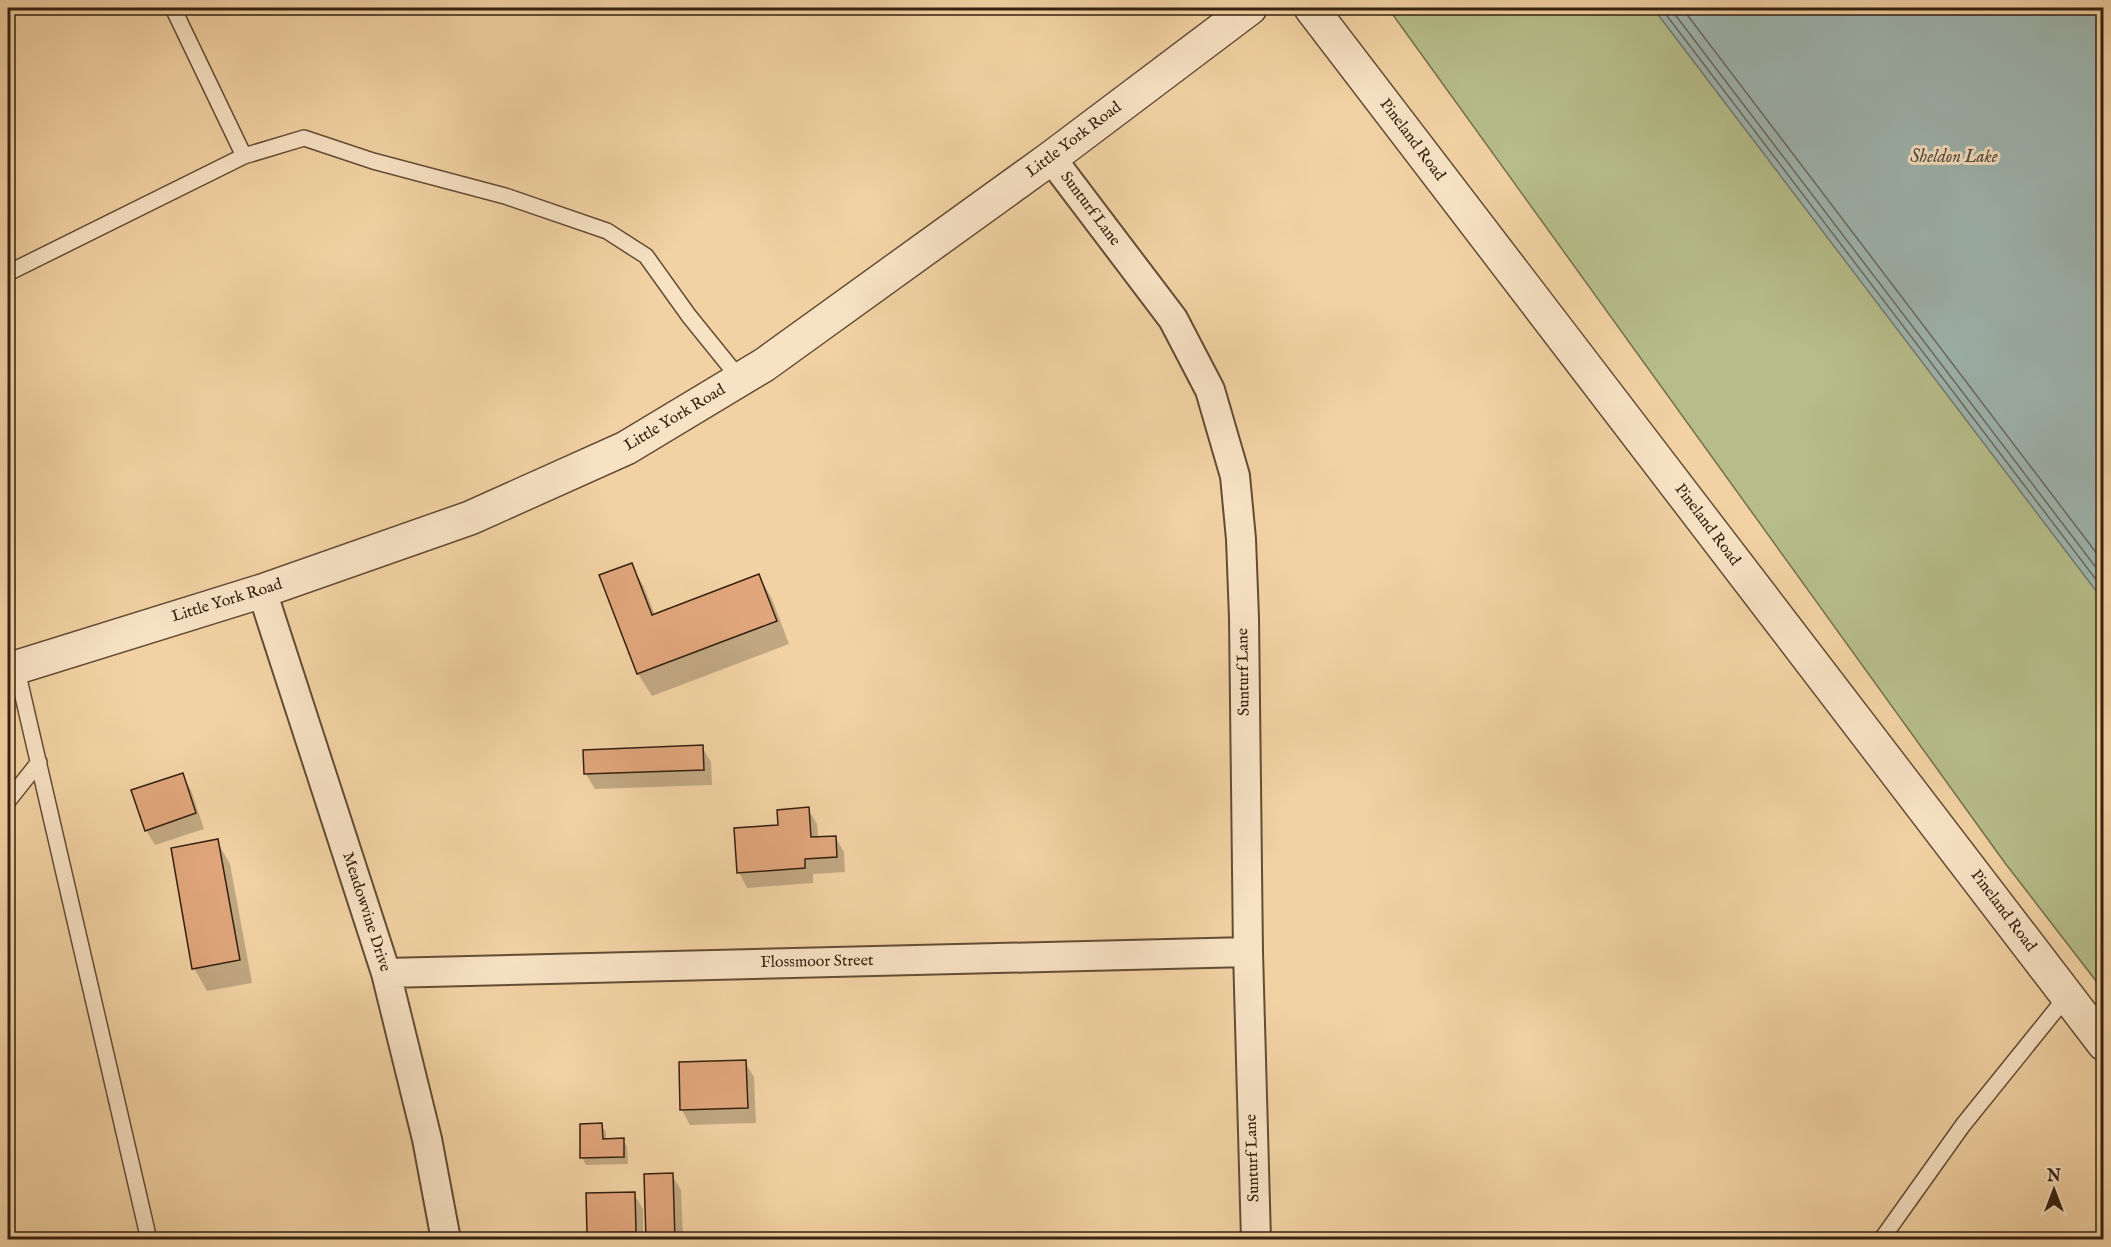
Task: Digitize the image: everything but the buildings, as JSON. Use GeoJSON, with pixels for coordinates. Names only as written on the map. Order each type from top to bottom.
{"type":"FeatureCollection","features":[{"type":"Feature","properties":{"kind":"street","name":"Little York Road"},"geometry":{"type":"LineString","coordinates":[[10,668],[262,591],[470,518],[626,448],[764,365],[1051,158],[1250,8]]}},
{"type":"Feature","properties":{"kind":"street","name":"Pineland Road"},"geometry":{"type":"LineString","coordinates":[[1311,8],[2103,1044]]}},
{"type":"Feature","properties":{"kind":"street","name":"Sunturf Lane"},"geometry":{"type":"LineString","coordinates":[[1051,158],[1173,319],[1210,390],[1235,476],[1241,539],[1244,618],[1248,952],[1256,1239]]}},
{"type":"Feature","properties":{"kind":"street","name":"Meadowvine Drive"},"geometry":{"type":"LineString","coordinates":[[262,591],[386,973],[427,1139],[446,1239]]}},
{"type":"Feature","properties":{"kind":"street","name":"Flossmoor Street"},"geometry":{"type":"LineString","coordinates":[[386,973],[1248,952]]}},
{"type":"Feature","properties":{"kind":"lane"},"geometry":{"type":"LineString","coordinates":[[173,8],[244,156]]}},
{"type":"Feature","properties":{"kind":"lane"},"geometry":{"type":"LineString","coordinates":[[8,273],[244,156],[304,138],[373,160],[505,196],[607,231],[646,256],[689,316],[740,379]]}},
{"type":"Feature","properties":{"kind":"lane"},"geometry":{"type":"LineString","coordinates":[[10,668],[39,762],[149,1239]]}},
{"type":"Feature","properties":{"kind":"lane"},"geometry":{"type":"LineString","coordinates":[[8,801],[39,762]]}},
{"type":"Feature","properties":{"kind":"lane"},"geometry":{"type":"LineString","coordinates":[[1881,1239],[1963,1125],[2067,996]]}},
{"type":"Feature","properties":{"kind":"green space"},"geometry":{"type":"Polygon","coordinates":[[[1388,8],[2103,8],[2103,990],[2005,863],[1388,8]]]}},
{"type":"Feature","properties":{"kind":"water","name":"Sheldon Lake"},"geometry":{"type":"Polygon","coordinates":[[[1653,8],[2103,8],[2103,600],[1653,8]]]}}]}
